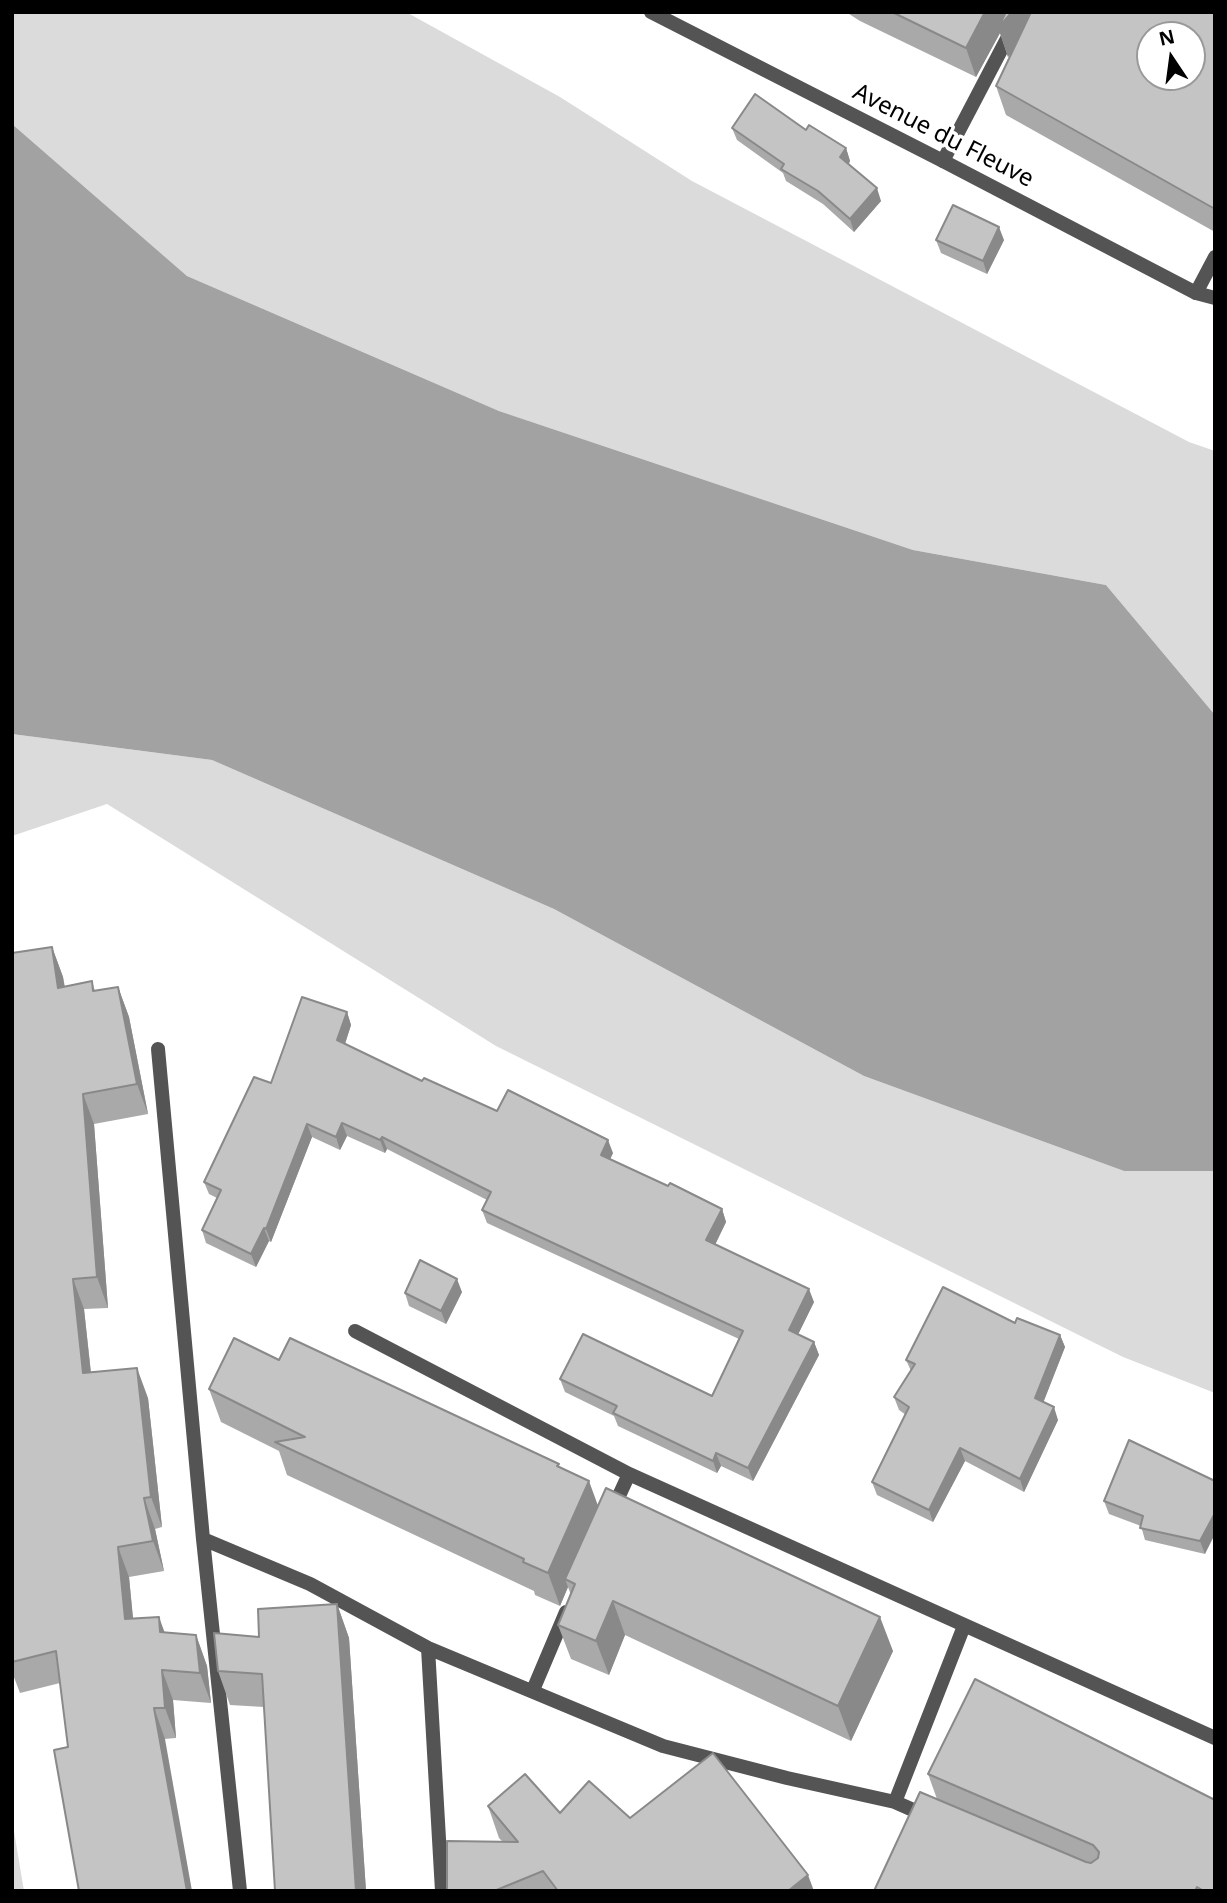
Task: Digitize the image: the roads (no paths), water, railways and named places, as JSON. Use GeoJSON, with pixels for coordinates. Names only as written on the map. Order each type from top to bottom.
{"type":"FeatureCollection","features":[{"type":"Feature","properties":{"kind":"street","name":"Avenue du Fleuve"},"geometry":{"type":"LineString","coordinates":[[651,12],[1196,293],[1215,298]]}},
{"type":"Feature","properties":{"kind":"street"},"geometry":{"type":"LineString","coordinates":[[943,161],[1021,12]]}},
{"type":"Feature","properties":{"kind":"street"},"geometry":{"type":"LineString","coordinates":[[1196,293],[1215,257]]}},
{"type":"Feature","properties":{"kind":"street"},"geometry":{"type":"LineString","coordinates":[[158,1049],[203,1539],[240,1891]]}},
{"type":"Feature","properties":{"kind":"street"},"geometry":{"type":"LineString","coordinates":[[355,1331],[629,1474],[1215,1738]]}},
{"type":"Feature","properties":{"kind":"street"},"geometry":{"type":"LineString","coordinates":[[607,1522],[629,1474]]}},
{"type":"Feature","properties":{"kind":"street"},"geometry":{"type":"LineString","coordinates":[[203,1539],[310,1584],[428,1648],[663,1746],[895,1802],[944,1823]]}},
{"type":"Feature","properties":{"kind":"street"},"geometry":{"type":"LineString","coordinates":[[533,1690],[575,1593]]}},
{"type":"Feature","properties":{"kind":"street"},"geometry":{"type":"LineString","coordinates":[[895,1802],[964,1626]]}},
{"type":"Feature","properties":{"kind":"street"},"geometry":{"type":"LineString","coordinates":[[428,1648],[442,1891]]}}]}
